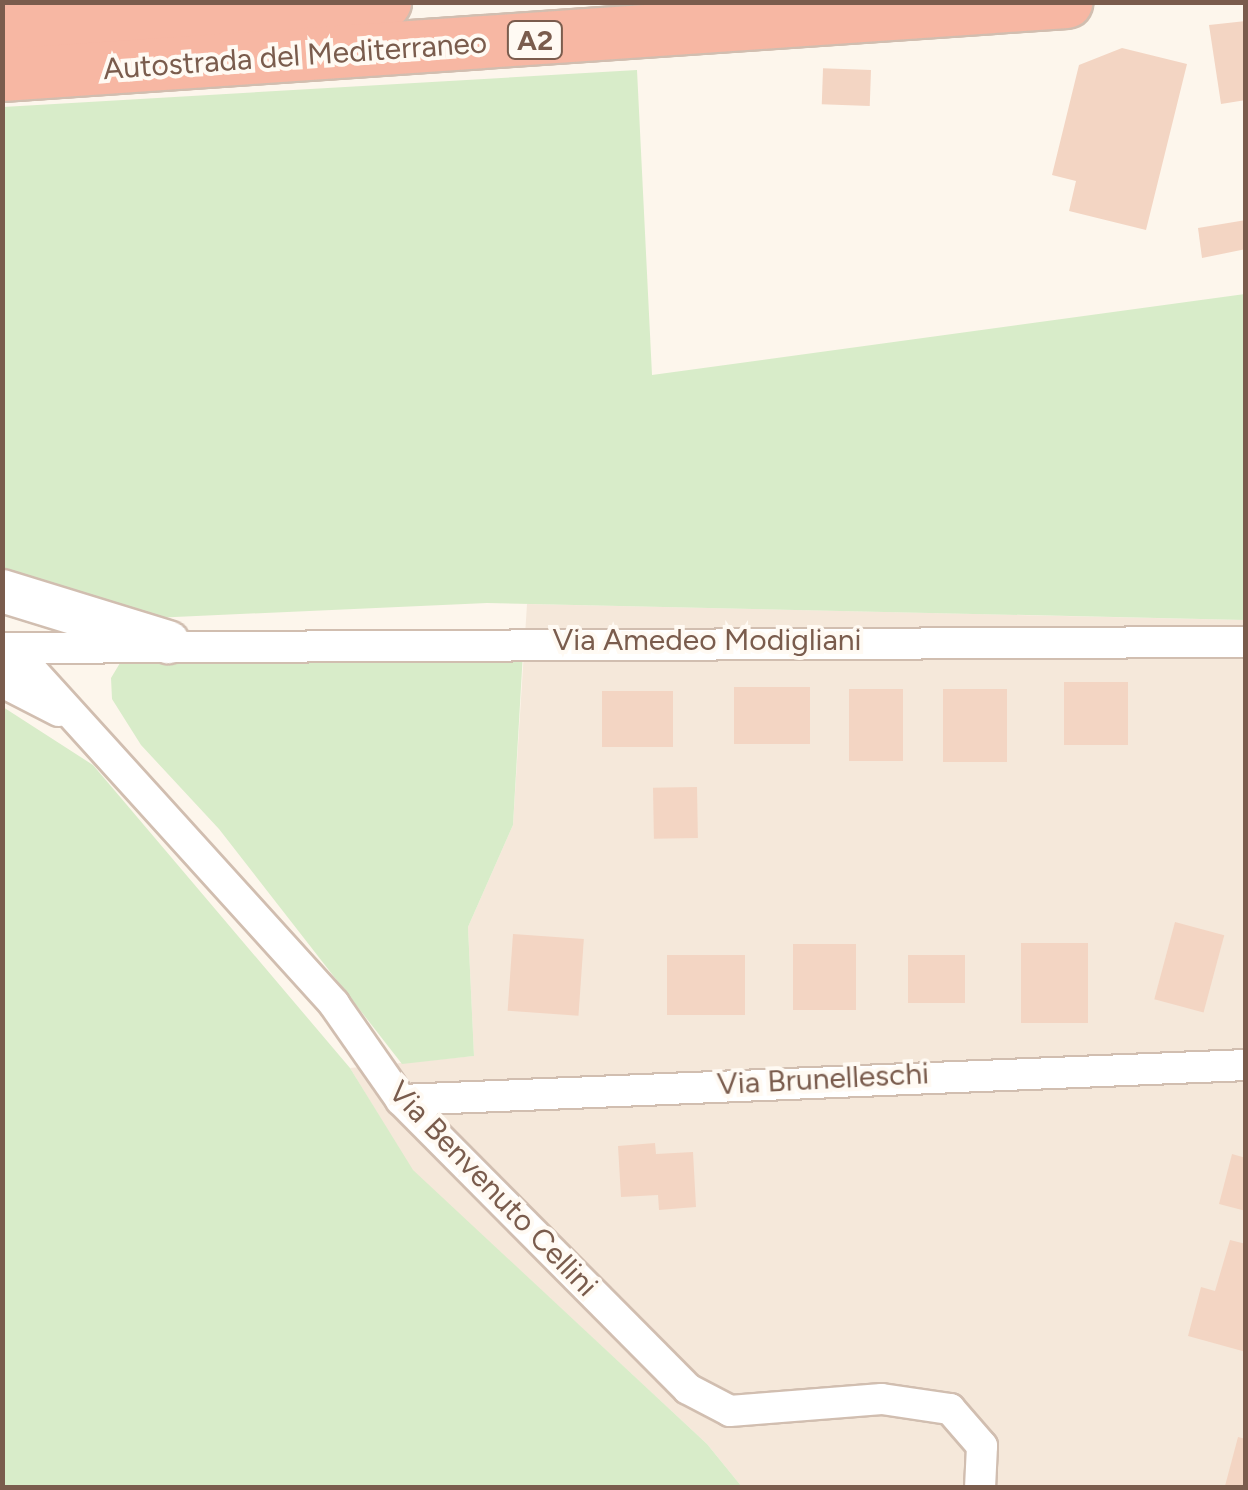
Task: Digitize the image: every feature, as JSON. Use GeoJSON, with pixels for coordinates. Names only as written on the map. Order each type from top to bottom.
{"type":"FeatureCollection","features":[{"type":"Feature","properties":{"kind":"highway","name":"Autostrada del Mediterraneo"},"geometry":{"type":"LineString","coordinates":[[2,27],[385,2]]}},
{"type":"Feature","properties":{"kind":"highway","name":"Autostrada del Mediterraneo"},"geometry":{"type":"LineString","coordinates":[[2,75],[1067,2]]}},
{"type":"Feature","properties":{"kind":"main road"},"geometry":{"type":"LineString","coordinates":[[2,591],[168,642]]}},
{"type":"Feature","properties":{"kind":"street","name":"Via Amedeo Modigliani"},"geometry":{"type":"LineString","coordinates":[[2,653],[168,642],[1246,642]]}},
{"type":"Feature","properties":{"kind":"street"},"geometry":{"type":"LineString","coordinates":[[66,714],[68,646]]}},
{"type":"Feature","properties":{"kind":"street","name":"Via Benvenuto Cellini"},"geometry":{"type":"LineString","coordinates":[[2,653],[66,714],[334,1004],[401,1100],[688,1390],[730,1411],[882,1398],[950,1409],[982,1446],[980,1488]]}},
{"type":"Feature","properties":{"kind":"street","name":"Via Benvenuto Cellini"},"geometry":{"type":"LineString","coordinates":[[2,682],[66,714]]}},
{"type":"Feature","properties":{"kind":"street","name":"Via Brunelleschi"},"geometry":{"type":"LineString","coordinates":[[401,1100],[1246,1065]]}},
{"type":"Feature","properties":{"kind":"shaded area"},"geometry":{"type":"Polygon","coordinates":[[[527,604],[1245,620],[1245,1487],[742,1487],[707,1444],[412,1170],[350,1068],[474,1056],[468,927],[513,825],[527,604]]]}},
{"type":"Feature","properties":{"kind":"green space"},"geometry":{"type":"Polygon","coordinates":[[[637,70],[652,375],[1245,294],[1245,620],[487,603],[153,618],[3,579],[3,107],[637,70]]]}},
{"type":"Feature","properties":{"kind":"green space"},"geometry":{"type":"Polygon","coordinates":[[[523,652],[513,825],[468,927],[474,1056],[402,1064],[219,829],[141,745],[112,699],[111,678],[123,658],[523,652]]]}},
{"type":"Feature","properties":{"kind":"green space"},"geometry":{"type":"Polygon","coordinates":[[[3,707],[93,765],[350,1068],[413,1170],[707,1444],[742,1487],[3,1487],[3,707]]]}},
{"type":"Feature","properties":{"kind":"building"},"geometry":{"type":"Polygon","coordinates":[[[1246,21],[1246,100],[1221,104],[1209,25],[1246,21]]]}},
{"type":"Feature","properties":{"kind":"building"},"geometry":{"type":"Polygon","coordinates":[[[1122,48],[1187,64],[1146,230],[1069,211],[1076,181],[1052,175],[1079,65],[1122,48]]]}},
{"type":"Feature","properties":{"kind":"building"},"geometry":{"type":"Polygon","coordinates":[[[823,68],[871,70],[870,106],[822,104],[823,68]]]}},
{"type":"Feature","properties":{"kind":"building"},"geometry":{"type":"Polygon","coordinates":[[[1246,220],[1246,249],[1202,258],[1198,228],[1246,220]]]}},
{"type":"Feature","properties":{"kind":"building"},"geometry":{"type":"Polygon","coordinates":[[[1064,682],[1128,682],[1128,745],[1064,745],[1064,682]]]}},
{"type":"Feature","properties":{"kind":"building"},"geometry":{"type":"Polygon","coordinates":[[[734,687],[810,687],[810,744],[734,744],[734,687]]]}},
{"type":"Feature","properties":{"kind":"building"},"geometry":{"type":"Polygon","coordinates":[[[849,689],[903,689],[903,761],[849,761],[849,689]]]}},
{"type":"Feature","properties":{"kind":"building"},"geometry":{"type":"Polygon","coordinates":[[[943,689],[1007,689],[1007,762],[943,762],[943,689]]]}},
{"type":"Feature","properties":{"kind":"building"},"geometry":{"type":"Polygon","coordinates":[[[602,691],[673,691],[673,747],[602,747],[602,691]]]}},
{"type":"Feature","properties":{"kind":"building"},"geometry":{"type":"Polygon","coordinates":[[[697,787],[698,838],[654,839],[653,788],[697,787]]]}},
{"type":"Feature","properties":{"kind":"building"},"geometry":{"type":"Polygon","coordinates":[[[1175,922],[1224,935],[1204,1012],[1154,999],[1175,922]]]}},
{"type":"Feature","properties":{"kind":"building"},"geometry":{"type":"Polygon","coordinates":[[[513,934],[584,939],[578,1016],[508,1011],[513,934]]]}},
{"type":"Feature","properties":{"kind":"building"},"geometry":{"type":"Polygon","coordinates":[[[1021,943],[1088,943],[1088,1023],[1021,1023],[1021,943]]]}},
{"type":"Feature","properties":{"kind":"building"},"geometry":{"type":"Polygon","coordinates":[[[793,944],[856,944],[856,1010],[793,1010],[793,944]]]}},
{"type":"Feature","properties":{"kind":"building"},"geometry":{"type":"Polygon","coordinates":[[[667,955],[745,955],[745,1015],[667,1015],[667,955]]]}},
{"type":"Feature","properties":{"kind":"building"},"geometry":{"type":"Polygon","coordinates":[[[908,955],[965,955],[965,1003],[908,1003],[908,955]]]}},
{"type":"Feature","properties":{"kind":"building"},"geometry":{"type":"Polygon","coordinates":[[[655,1143],[656,1154],[693,1152],[696,1207],[659,1210],[658,1195],[621,1197],[618,1146],[655,1143]]]}},
{"type":"Feature","properties":{"kind":"building"},"geometry":{"type":"Polygon","coordinates":[[[1232,1154],[1246,1158],[1246,1211],[1219,1204],[1232,1154]]]}},
{"type":"Feature","properties":{"kind":"building"},"geometry":{"type":"Polygon","coordinates":[[[1230,1240],[1246,1244],[1246,1352],[1188,1336],[1201,1287],[1215,1291],[1230,1240]]]}},
{"type":"Feature","properties":{"kind":"building"},"geometry":{"type":"Polygon","coordinates":[[[1238,1437],[1246,1439],[1246,1488],[1225,1486],[1238,1437]]]}}]}
